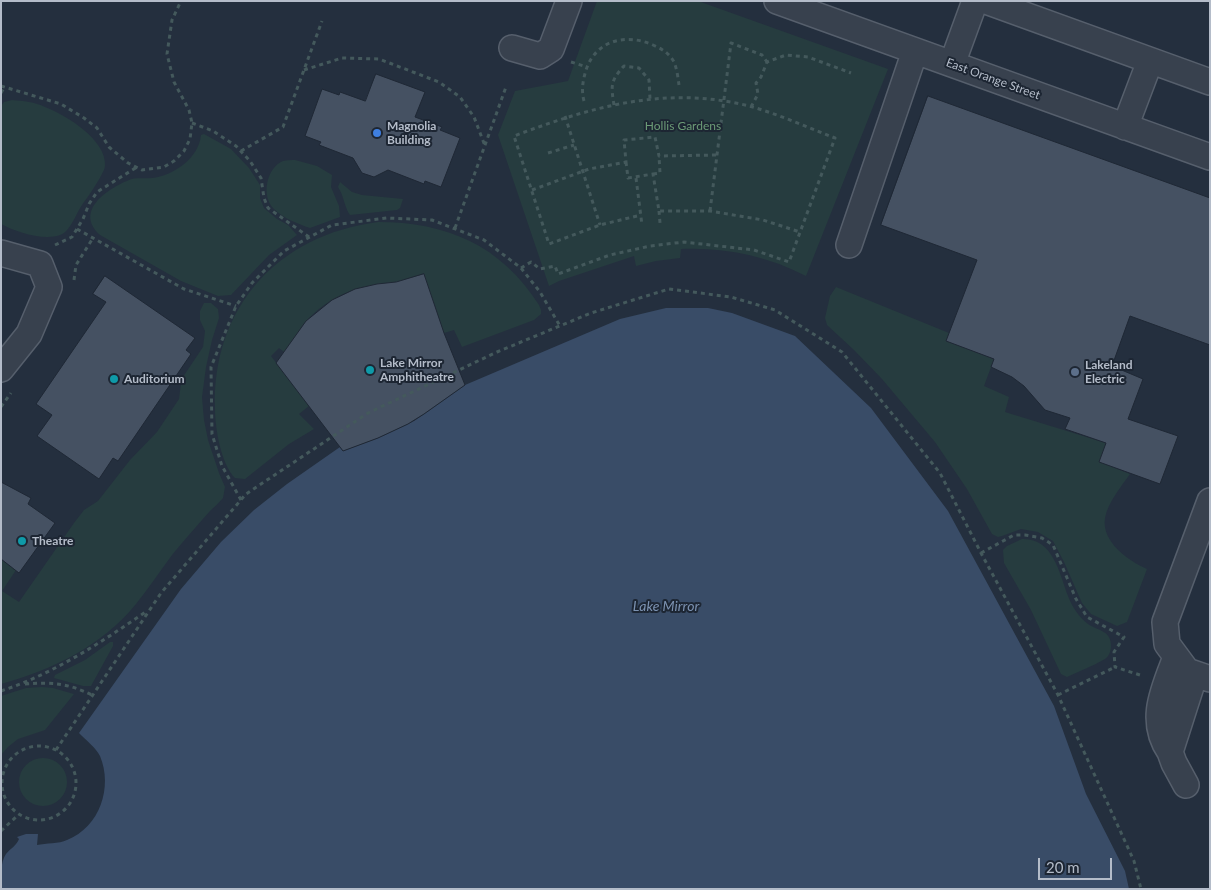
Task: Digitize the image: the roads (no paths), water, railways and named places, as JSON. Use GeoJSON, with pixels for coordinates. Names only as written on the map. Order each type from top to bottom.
{"type":"FeatureCollection","features":[{"type":"Feature","properties":{"kind":"street"},"geometry":{"type":"LineString","coordinates":[[512,48],[540,56],[552,49],[569,1]]}},
{"type":"Feature","properties":{"kind":"street","name":"East Orange Street"},"geometry":{"type":"LineString","coordinates":[[777,1],[1210,158]]}},
{"type":"Feature","properties":{"kind":"street"},"geometry":{"type":"LineString","coordinates":[[952,64],[975,1]]}},
{"type":"Feature","properties":{"kind":"street"},"geometry":{"type":"LineString","coordinates":[[986,1],[1210,82]]}},
{"type":"Feature","properties":{"kind":"street"},"geometry":{"type":"LineString","coordinates":[[849,245],[915,51]]}},
{"type":"Feature","properties":{"kind":"street"},"geometry":{"type":"LineString","coordinates":[[1125,127],[1150,60]]}},
{"type":"Feature","properties":{"kind":"street"},"geometry":{"type":"LineString","coordinates":[[1,253],[40,264],[49,287],[29,334],[6,355]]}},
{"type":"Feature","properties":{"kind":"street"},"geometry":{"type":"LineString","coordinates":[[1170,752],[1182,712],[1202,676],[1187,671],[1172,650],[1165,622],[1210,501]]}},
{"type":"Feature","properties":{"kind":"street"},"geometry":{"type":"LineString","coordinates":[[1172,650],[1158,718],[1164,744],[1170,752],[1186,785]]}},
{"type":"Feature","properties":{"kind":"water","name":"Lake Mirror"},"geometry":{"type":"Polygon","coordinates":[[[666,308],[708,308],[732,313],[795,336],[871,408],[948,511],[1054,706],[1086,794],[1125,871],[1129,889],[1,889],[3,862],[6,854],[18,841],[17,837],[26,834],[38,834],[37,845],[64,841],[88,826],[95,816],[101,805],[104,793],[104,768],[98,753],[79,733],[181,589],[221,542],[254,510],[340,447],[343,451],[378,438],[414,421],[465,385],[620,319],[666,308]]]}},
{"type":"Feature","properties":{"kind":"place","name":"Magnolia Building"},"geometry":{"type":"Point","coordinates":[377,133]}},
{"type":"Feature","properties":{"kind":"place","name":"Lake Mirror Amphitheatre"},"geometry":{"type":"Point","coordinates":[370,370]}},
{"type":"Feature","properties":{"kind":"place","name":"Lakeland Electric"},"geometry":{"type":"Point","coordinates":[1075,372]}},
{"type":"Feature","properties":{"kind":"place","name":"Auditorium"},"geometry":{"type":"Point","coordinates":[114,379]}},
{"type":"Feature","properties":{"kind":"place","name":"Theatre"},"geometry":{"type":"Point","coordinates":[22,541]}},
{"type":"Feature","properties":{"kind":"park label","name":"Hollis Gardens"},"geometry":{"type":"Point","coordinates":[683,126]}}]}
